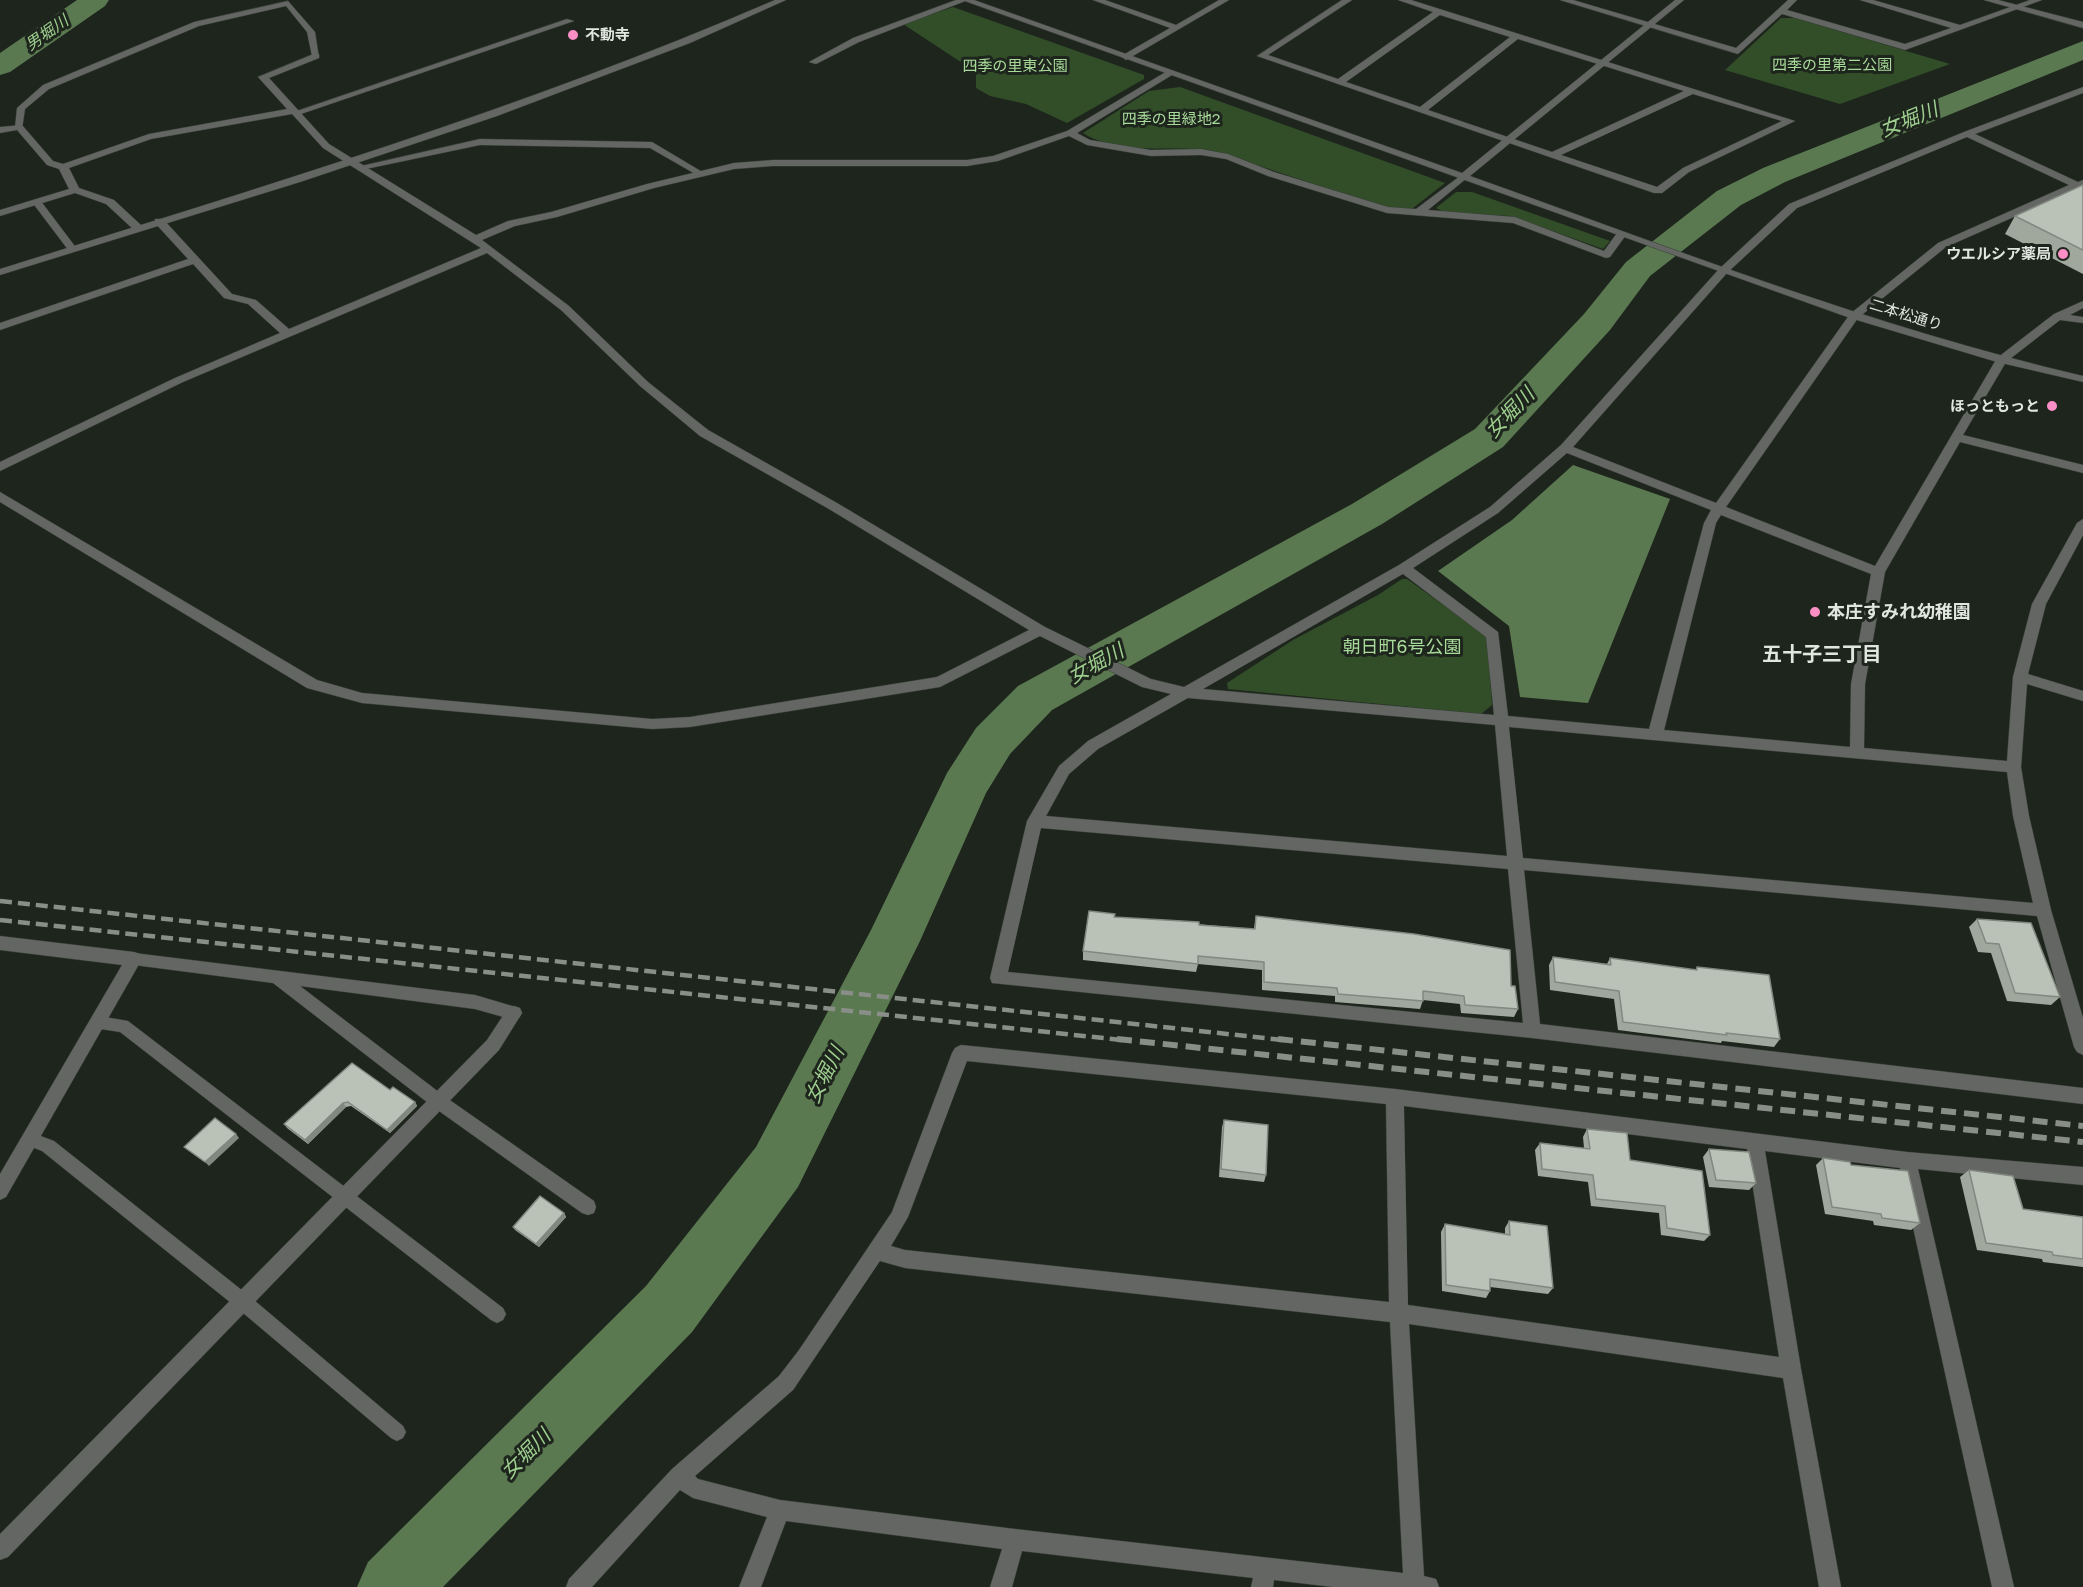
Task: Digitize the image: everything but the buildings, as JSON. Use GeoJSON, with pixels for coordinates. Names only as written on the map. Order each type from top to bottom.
{"type":"FeatureCollection","features":[{"type":"Feature","properties":{"kind":"street"},"geometry":{"type":"LineString","coordinates":[[0,272],[477,120],[637,61],[782,0]]}},
{"type":"Feature","properties":{"kind":"street"},"geometry":{"type":"LineString","coordinates":[[813,62],[856,40],[965,0]]}},
{"type":"Feature","properties":{"kind":"street","name":"二本松通り"},"geometry":{"type":"LineString","coordinates":[[965,0],[1854,316],[2001,360],[2083,379]]}},
{"type":"Feature","properties":{"kind":"street"},"geometry":{"type":"LineString","coordinates":[[1097,0],[1113,2],[1177,28]]}},
{"type":"Feature","properties":{"kind":"street"},"geometry":{"type":"LineString","coordinates":[[1126,57],[1226,0]]}},
{"type":"Feature","properties":{"kind":"street"},"geometry":{"type":"LineString","coordinates":[[1348,0],[1261,56],[1658,190],[1686,170],[1790,121],[1402,0]]}},
{"type":"Feature","properties":{"kind":"street"},"geometry":{"type":"LineString","coordinates":[[1567,0],[1738,51],[1793,0]]}},
{"type":"Feature","properties":{"kind":"street"},"geometry":{"type":"LineString","coordinates":[[1418,213],[1680,0]]}},
{"type":"Feature","properties":{"kind":"street"},"geometry":{"type":"LineString","coordinates":[[1864,0],[1958,27]]}},
{"type":"Feature","properties":{"kind":"street"},"geometry":{"type":"LineString","coordinates":[[1988,0],[2083,25]]}},
{"type":"Feature","properties":{"kind":"street"},"geometry":{"type":"LineString","coordinates":[[1780,11],[1905,47],[2038,0]]}},
{"type":"Feature","properties":{"kind":"street"},"geometry":{"type":"LineString","coordinates":[[1339,82],[1440,12]]}},
{"type":"Feature","properties":{"kind":"street"},"geometry":{"type":"LineString","coordinates":[[1420,111],[1518,35]]}},
{"type":"Feature","properties":{"kind":"street"},"geometry":{"type":"LineString","coordinates":[[316,56],[263,76],[326,147],[476,239],[565,308],[644,384],[704,433],[833,506],[1040,630],[1147,683],[1183,692],[2014,767]]}},
{"type":"Feature","properties":{"kind":"street"},"geometry":{"type":"LineString","coordinates":[[476,239],[512,223],[553,215],[700,173],[734,166],[773,163],[968,163],[995,159],[1070,133],[1169,73]]}},
{"type":"Feature","properties":{"kind":"street"},"geometry":{"type":"LineString","coordinates":[[2083,90],[1967,134],[1793,206],[1723,271],[1565,448],[1494,510],[1404,568],[1093,745],[1064,770],[1035,821],[998,978],[1532,1031],[2083,1096]]}},
{"type":"Feature","properties":{"kind":"street"},"geometry":{"type":"LineString","coordinates":[[1552,155],[1691,91]]}},
{"type":"Feature","properties":{"kind":"street"},"geometry":{"type":"LineString","coordinates":[[0,130],[19,127],[50,162],[63,167],[149,137],[294,112]]}},
{"type":"Feature","properties":{"kind":"street"},"geometry":{"type":"LineString","coordinates":[[1070,133],[1087,142],[1151,153],[1201,152],[1228,157],[1272,174],[1387,210],[1515,220],[1606,255],[1624,236]]}},
{"type":"Feature","properties":{"kind":"street"},"geometry":{"type":"LineString","coordinates":[[1967,134],[2081,186]]}},
{"type":"Feature","properties":{"kind":"street"},"geometry":{"type":"LineString","coordinates":[[63,167],[75,190]]}},
{"type":"Feature","properties":{"kind":"street"},"geometry":{"type":"LineString","coordinates":[[1655,735],[1710,523],[1718,508],[1854,316],[1942,246],[1990,222],[2081,186]]}},
{"type":"Feature","properties":{"kind":"street"},"geometry":{"type":"LineString","coordinates":[[0,213],[75,190],[110,202],[138,228]]}},
{"type":"Feature","properties":{"kind":"street"},"geometry":{"type":"LineString","coordinates":[[159,221],[228,296],[252,302],[288,334]]}},
{"type":"Feature","properties":{"kind":"street"},"geometry":{"type":"LineString","coordinates":[[0,467],[179,380],[488,249]]}},
{"type":"Feature","properties":{"kind":"street"},"geometry":{"type":"LineString","coordinates":[[0,327],[195,260]]}},
{"type":"Feature","properties":{"kind":"street"},"geometry":{"type":"LineString","coordinates":[[1857,753],[1857,684],[1878,572],[2001,360],[2058,316],[2083,303]]}},
{"type":"Feature","properties":{"kind":"street"},"geometry":{"type":"LineString","coordinates":[[2058,316],[2083,320]]}},
{"type":"Feature","properties":{"kind":"street"},"geometry":{"type":"LineString","coordinates":[[1956,437],[2083,470]]}},
{"type":"Feature","properties":{"kind":"street"},"geometry":{"type":"LineString","coordinates":[[1565,448],[1878,572]]}},
{"type":"Feature","properties":{"kind":"street"},"geometry":{"type":"LineString","coordinates":[[0,496],[312,684],[362,698],[652,724],[690,722],[940,682],[1040,630]]}},
{"type":"Feature","properties":{"kind":"street"},"geometry":{"type":"LineString","coordinates":[[2083,523],[2039,604],[2020,677],[2014,767],[2021,816],[2043,910],[2083,1047]]}},
{"type":"Feature","properties":{"kind":"street"},"geometry":{"type":"LineString","coordinates":[[1404,568],[1493,635],[1532,1031]]}},
{"type":"Feature","properties":{"kind":"street"},"geometry":{"type":"LineString","coordinates":[[2020,677],[2083,696]]}},
{"type":"Feature","properties":{"kind":"street"},"geometry":{"type":"LineString","coordinates":[[1035,821],[2043,910]]}},
{"type":"Feature","properties":{"kind":"street"},"geometry":{"type":"LineString","coordinates":[[0,943],[134,959],[0,1191]]}},
{"type":"Feature","properties":{"kind":"street"},"geometry":{"type":"LineString","coordinates":[[0,1549],[493,1045],[514,1013]]}},
{"type":"Feature","properties":{"kind":"street"},"geometry":{"type":"LineString","coordinates":[[577,1587],[679,1476],[786,1383],[806,1358],[899,1216],[961,1053],[1395,1097],[1907,1160],[2083,1176]]}},
{"type":"Feature","properties":{"kind":"street"},"geometry":{"type":"LineString","coordinates":[[679,1476],[693,1488],[780,1510],[1015,1540],[1264,1578],[1421,1586],[1398,1313],[1395,1097]]}},
{"type":"Feature","properties":{"kind":"street"},"geometry":{"type":"LineString","coordinates":[[1755,1142],[1791,1369],[1830,1587]]}},
{"type":"Feature","properties":{"kind":"street"},"geometry":{"type":"LineString","coordinates":[[1907,1160],[2003,1587]]}},
{"type":"Feature","properties":{"kind":"street"},"geometry":{"type":"LineString","coordinates":[[876,1251],[905,1259],[1398,1313],[1791,1369]]}},
{"type":"Feature","properties":{"kind":"street"},"geometry":{"type":"LineString","coordinates":[[750,1587],[780,1510]]}},
{"type":"Feature","properties":{"kind":"street"},"geometry":{"type":"LineString","coordinates":[[1001,1587],[1015,1540]]}},
{"type":"Feature","properties":{"kind":"lane"},"geometry":{"type":"LineString","coordinates":[[19,127],[21,108],[46,87],[198,24],[288,3],[311,32],[316,56]]}},
{"type":"Feature","properties":{"kind":"lane"},"geometry":{"type":"LineString","coordinates":[[294,112],[570,21]]}},
{"type":"Feature","properties":{"kind":"lane"},"geometry":{"type":"LineString","coordinates":[[361,167],[480,142],[503,142],[652,145],[700,173]]}},
{"type":"Feature","properties":{"kind":"lane"},"geometry":{"type":"LineString","coordinates":[[37,202],[72,249]]}},
{"type":"Feature","properties":{"kind":"lane"},"geometry":{"type":"LineString","coordinates":[[134,959],[475,1002],[514,1013]]}},
{"type":"Feature","properties":{"kind":"lane"},"geometry":{"type":"LineString","coordinates":[[274,975],[438,1101],[588,1207]]}},
{"type":"Feature","properties":{"kind":"lane"},"geometry":{"type":"LineString","coordinates":[[99,1023],[123,1026],[497,1314]]}},
{"type":"Feature","properties":{"kind":"lane"},"geometry":{"type":"LineString","coordinates":[[30,1139],[48,1146],[242,1301],[397,1432]]}},
{"type":"Feature","properties":{"kind":"green space","name":"四季の里東公園"},"geometry":{"type":"Polygon","coordinates":[[[953,7],[1144,75],[1144,79],[1067,123],[1026,104],[990,96],[976,88],[976,72],[903,24],[953,7]]]}},
{"type":"Feature","properties":{"kind":"green space","name":"四季の里第二公園"},"geometry":{"type":"Polygon","coordinates":[[[1781,18],[1795,18],[1950,64],[1840,104],[1725,70],[1781,18]]]}},
{"type":"Feature","properties":{"kind":"green space","name":"四季の里緑地2"},"geometry":{"type":"Polygon","coordinates":[[[1180,87],[1445,183],[1413,208],[1391,208],[1223,153],[1122,146],[1094,139],[1083,133],[1149,91],[1180,87]]]}},
{"type":"Feature","properties":{"kind":"green space"},"geometry":{"type":"Polygon","coordinates":[[[1456,192],[1472,192],[1610,241],[1603,249],[1511,216],[1446,213],[1436,208],[1456,192]]]}},
{"type":"Feature","properties":{"kind":"green space","name":"朝日町6号公園"},"geometry":{"type":"Polygon","coordinates":[[[1402,579],[1407,579],[1487,636],[1492,705],[1481,714],[1228,689],[1227,683],[1293,640],[1378,595],[1402,579]]]}},
{"type":"Feature","properties":{"kind":"shaded area"},"geometry":{"type":"Polygon","coordinates":[[[1573,465],[1670,499],[1588,703],[1520,697],[1509,626],[1438,571],[1512,520],[1573,465]]]}},
{"type":"Feature","properties":{"kind":"waterway","name":"男堀川"},"geometry":{"type":"LineString","coordinates":[[0,66],[95,0]]}},
{"type":"Feature","properties":{"kind":"waterway","name":"女堀川"},"geometry":{"type":"LineString","coordinates":[[393,1587],[669,1309],[777,1167],[893,941],[964,787],[993,741],[1035,698],[1367,514],[1489,438],[1597,322],[1638,269],[1729,198],[1774,175],[2083,50]]}},
{"type":"Feature","properties":{"kind":"railway"},"geometry":{"type":"LineString","coordinates":[[0,901],[1292,1041]]}},
{"type":"Feature","properties":{"kind":"railway"},"geometry":{"type":"LineString","coordinates":[[0,920],[1131,1041]]}},
{"type":"Feature","properties":{"kind":"railway"},"geometry":{"type":"LineString","coordinates":[[1117,1039],[2083,1142]]}},
{"type":"Feature","properties":{"kind":"railway"},"geometry":{"type":"LineString","coordinates":[[1278,1039],[2083,1126]]}},
{"type":"Feature","properties":{"kind":"place","name":"不動寺"},"geometry":{"type":"Point","coordinates":[573,35]}},
{"type":"Feature","properties":{"kind":"place","name":"ウエルシア薬局"},"geometry":{"type":"Point","coordinates":[2063,254]}},
{"type":"Feature","properties":{"kind":"place","name":"ほっともっと"},"geometry":{"type":"Point","coordinates":[2052,406]}},
{"type":"Feature","properties":{"kind":"place","name":"本庄すみれ幼稚園"},"geometry":{"type":"Point","coordinates":[1815,612]}},
{"type":"Feature","properties":{"kind":"district","name":"五十子三丁目"},"geometry":{"type":"Point","coordinates":[1822,655]}}]}
